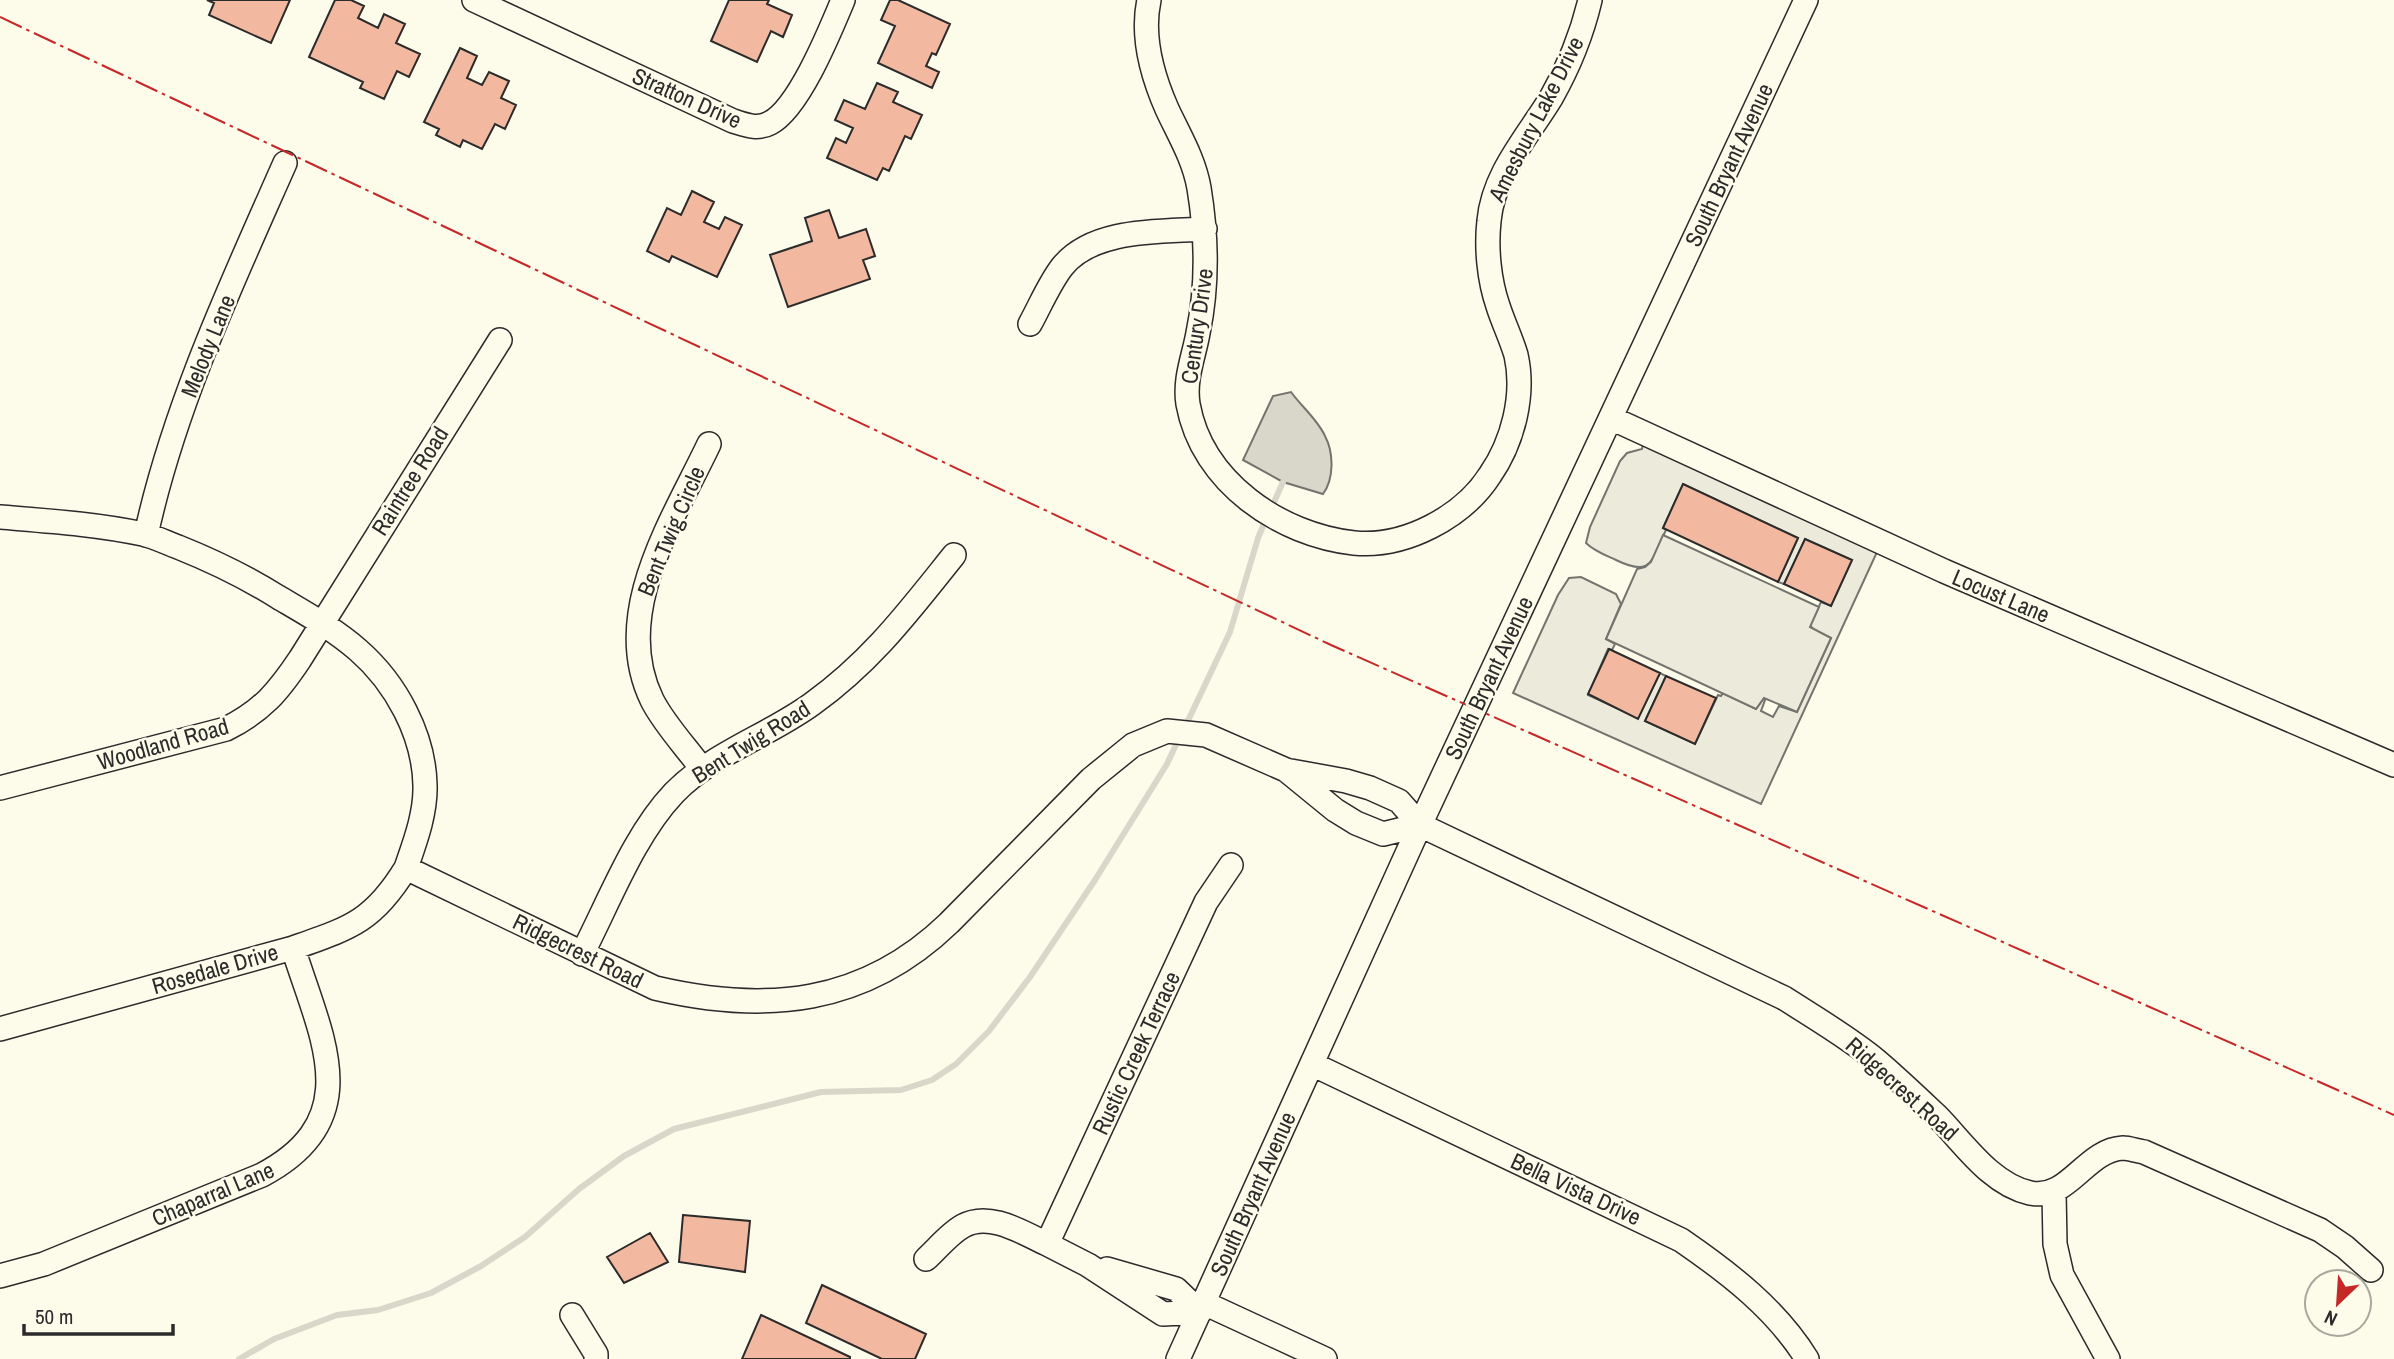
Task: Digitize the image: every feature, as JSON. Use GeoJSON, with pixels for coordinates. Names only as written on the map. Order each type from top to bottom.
{"type":"FeatureCollection","features":[{"type":"Feature","properties":{"kind":"street","name":"Stratton Drive"},"geometry":{"type":"LineString","coordinates":[[479,1],[733,121],[753,127],[770,123],[790,107],[842,0]]}},
{"type":"Feature","properties":{"kind":"street","name":"Century Drive"},"geometry":{"type":"LineString","coordinates":[[1149,0],[1146,15],[1150,59],[1167,108],[1192,162],[1199,184],[1205,229],[1206,284],[1187,382],[1188,405],[1205,449],[1224,479],[1250,502],[1291,524],[1339,541]]}},
{"type":"Feature","properties":{"kind":"street","name":"Amesbury Lake Drive"},"geometry":{"type":"LineString","coordinates":[[1339,541],[1383,543],[1439,522],[1478,493],[1503,450],[1516,412],[1519,376],[1516,356],[1492,282],[1488,238],[1491,208],[1498,184],[1564,71],[1578,40],[1590,0]]}},
{"type":"Feature","properties":{"kind":"street","name":"South Bryant Avenue"},"geometry":{"type":"LineString","coordinates":[[1178,1359],[1420,825],[1806,0]]}},
{"type":"Feature","properties":{"kind":"street","name":"Melody Lane"},"geometry":{"type":"LineString","coordinates":[[146,535],[155,495],[190,387],[285,163]]}},
{"type":"Feature","properties":{"kind":"street"},"geometry":{"type":"LineString","coordinates":[[1030,324],[1063,267],[1086,248],[1136,234],[1205,229]]}},
{"type":"Feature","properties":{"kind":"street","name":"Raintree Road"},"geometry":{"type":"LineString","coordinates":[[322,623],[500,340]]}},
{"type":"Feature","properties":{"kind":"street","name":"Locust Lane"},"geometry":{"type":"LineString","coordinates":[[1611,418],[1944,571],[2394,765]]}},
{"type":"Feature","properties":{"kind":"street","name":"Bent Twig Circle"},"geometry":{"type":"LineString","coordinates":[[702,769],[652,700],[639,654],[639,607],[647,578],[709,444]]}},
{"type":"Feature","properties":{"kind":"street"},"geometry":{"type":"LineString","coordinates":[[0,517],[97,526],[146,535],[244,576],[322,623],[359,650],[390,685],[408,716],[421,756],[425,787],[417,838],[405,868]]}},
{"type":"Feature","properties":{"kind":"street","name":"Bent Twig Road"},"geometry":{"type":"LineString","coordinates":[[582,954],[647,828],[676,791],[702,769],[787,722],[840,683],[875,651],[954,555]]}},
{"type":"Feature","properties":{"kind":"street","name":"Woodland Road"},"geometry":{"type":"LineString","coordinates":[[0,788],[226,729],[247,718],[267,702],[283,684],[322,623]]}},
{"type":"Feature","properties":{"kind":"street","name":"Ridgecrest Road"},"geometry":{"type":"LineString","coordinates":[[405,868],[655,988],[730,1002],[784,1001],[853,984],[902,961],[930,941],[1091,779],[1133,744],[1167,731],[1206,735],[1286,770],[1346,781],[1399,801],[1420,825],[1784,998],[1877,1060],[1988,1169],[2012,1187],[2032,1194],[2054,1192]]}},
{"type":"Feature","properties":{"kind":"street","name":"Ridgecrest Road"},"geometry":{"type":"LineString","coordinates":[[1286,770],[1335,810],[1374,831],[1383,834],[1420,825]]}},
{"type":"Feature","properties":{"kind":"street","name":"Rustic Creek Terrace"},"geometry":{"type":"LineString","coordinates":[[1047,1244],[1206,902],[1231,865]]}},
{"type":"Feature","properties":{"kind":"street","name":"Rosedale Drive"},"geometry":{"type":"LineString","coordinates":[[0,1030],[293,948],[341,931],[371,914],[394,888],[405,868]]}},
{"type":"Feature","properties":{"kind":"street","name":"Chaparral Lane"},"geometry":{"type":"LineString","coordinates":[[0,1276],[44,1264],[261,1175],[284,1164],[305,1145],[326,1104],[328,1069],[327,1057],[293,948]]}},
{"type":"Feature","properties":{"kind":"street","name":"Bella Vista Drive"},"geometry":{"type":"LineString","coordinates":[[1312,1064],[1681,1240],[1729,1273],[1768,1309],[1807,1359]]}},
{"type":"Feature","properties":{"kind":"street"},"geometry":{"type":"LineString","coordinates":[[2108,1359],[2062,1275],[2055,1244],[2054,1192],[2107,1153],[2122,1148],[2144,1152],[2320,1230],[2369,1268]]}},
{"type":"Feature","properties":{"kind":"street"},"geometry":{"type":"LineString","coordinates":[[926,1259],[963,1226],[985,1220],[1010,1227],[1088,1265],[1176,1289],[1202,1307],[1325,1359]]}},
{"type":"Feature","properties":{"kind":"street"},"geometry":{"type":"LineString","coordinates":[[572,1315],[596,1354],[596,1359]]}},
{"type":"Feature","properties":{"kind":"shaded area"},"geometry":{"type":"Polygon","coordinates":[[[1291,392],[1318,424],[1328,443],[1331,474],[1323,494],[1283,482],[1243,460],[1273,396],[1291,392]]]}},
{"type":"Feature","properties":{"kind":"shaded area"},"geometry":{"type":"Polygon","coordinates":[[[1643,444],[1877,552],[1761,804],[1513,693],[1558,595],[1569,578],[1581,577],[1616,594],[1621,604],[1606,639],[1615,644],[1612,650],[1608,649],[1588,695],[1638,718],[1660,673],[1666,676],[1645,721],[1695,744],[1718,695],[1723,693],[1756,709],[1764,698],[1761,711],[1773,717],[1779,706],[1797,712],[1831,638],[1814,630],[1810,625],[1821,602],[1831,606],[1852,560],[1805,539],[1784,584],[1778,582],[1798,538],[1683,484],[1663,528],[1666,530],[1649,563],[1637,567],[1628,565],[1596,551],[1586,543],[1590,527],[1620,461],[1627,453],[1642,449],[1643,444]]]}},
{"type":"Feature","properties":{"kind":"shaded area"},"geometry":{"type":"Polygon","coordinates":[[[1663,535],[1819,607],[1810,627],[1831,638],[1797,712],[1764,698],[1756,709],[1606,639],[1637,569],[1651,562],[1663,535]]]}},
{"type":"Feature","properties":{"kind":"building"},"geometry":{"type":"Polygon","coordinates":[[[207,0],[290,0],[271,43],[209,15],[214,3],[207,0]]]}},
{"type":"Feature","properties":{"kind":"building"},"geometry":{"type":"Polygon","coordinates":[[[335,0],[351,0],[364,6],[358,18],[378,28],[384,14],[405,24],[396,43],[420,54],[409,77],[397,71],[384,99],[360,88],[363,82],[309,57],[335,0]]]}},
{"type":"Feature","properties":{"kind":"building"},"geometry":{"type":"Polygon","coordinates":[[[729,0],[769,0],[767,4],[792,15],[783,37],[771,31],[757,62],[711,41],[729,0]]]}},
{"type":"Feature","properties":{"kind":"building"},"geometry":{"type":"Polygon","coordinates":[[[890,0],[898,0],[950,24],[936,55],[932,53],[926,66],[939,72],[932,88],[878,63],[895,26],[881,20],[890,0]]]}},
{"type":"Feature","properties":{"kind":"building"},"geometry":{"type":"Polygon","coordinates":[[[460,48],[477,56],[467,78],[482,85],[489,72],[509,81],[501,98],[516,105],[505,129],[495,124],[482,149],[463,140],[460,147],[436,135],[439,129],[424,122],[460,48]]]}},
{"type":"Feature","properties":{"kind":"building"},"geometry":{"type":"Polygon","coordinates":[[[877,83],[898,92],[893,102],[922,115],[911,139],[905,136],[889,171],[883,168],[877,180],[827,158],[836,138],[846,143],[853,128],[835,120],[844,100],[865,109],[877,83]]]}},
{"type":"Feature","properties":{"kind":"building"},"geometry":{"type":"Polygon","coordinates":[[[692,191],[714,202],[704,222],[719,229],[725,217],[742,225],[717,277],[672,256],[669,262],[647,251],[667,208],[681,215],[692,191]]]}},
{"type":"Feature","properties":{"kind":"building"},"geometry":{"type":"Polygon","coordinates":[[[829,210],[839,238],[866,229],[875,256],[863,260],[870,279],[788,307],[770,255],[812,241],[805,218],[829,210]]]}},
{"type":"Feature","properties":{"kind":"building"},"geometry":{"type":"Polygon","coordinates":[[[1683,484],[1798,538],[1778,582],[1663,528],[1683,484]]]}},
{"type":"Feature","properties":{"kind":"building"},"geometry":{"type":"Polygon","coordinates":[[[1805,539],[1852,560],[1831,606],[1784,584],[1805,539]]]}},
{"type":"Feature","properties":{"kind":"building"},"geometry":{"type":"Polygon","coordinates":[[[1609,649],[1660,673],[1638,719],[1588,694],[1609,649]]]}},
{"type":"Feature","properties":{"kind":"building"},"geometry":{"type":"Polygon","coordinates":[[[1666,676],[1716,698],[1695,744],[1645,721],[1666,676]]]}},
{"type":"Feature","properties":{"kind":"building"},"geometry":{"type":"Polygon","coordinates":[[[683,1215],[750,1221],[745,1272],[679,1262],[683,1215]]]}},
{"type":"Feature","properties":{"kind":"building"},"geometry":{"type":"Polygon","coordinates":[[[650,1233],[668,1262],[624,1283],[607,1257],[650,1233]]]}},
{"type":"Feature","properties":{"kind":"building"},"geometry":{"type":"Polygon","coordinates":[[[822,1285],[926,1334],[915,1359],[882,1359],[806,1323],[822,1285]]]}},
{"type":"Feature","properties":{"kind":"building"},"geometry":{"type":"Polygon","coordinates":[[[761,1315],[850,1357],[850,1359],[742,1359],[761,1315]]]}},
{"type":"Feature","properties":{"kind":"waterway"},"geometry":{"type":"LineString","coordinates":[[1271,509],[1283,482]]}},
{"type":"Feature","properties":{"kind":"waterway"},"geometry":{"type":"LineString","coordinates":[[1185,727],[1230,632],[1266,519]]}},
{"type":"Feature","properties":{"kind":"waterway"},"geometry":{"type":"LineString","coordinates":[[239,1359],[274,1339],[337,1315],[378,1310],[431,1293],[481,1266],[525,1237],[579,1189],[624,1156],[674,1129],[821,1092],[901,1090],[932,1080],[956,1064],[989,1031],[1030,977],[1095,880],[1167,764],[1180,736]]}},
{"type":"Feature","properties":{"kind":"power"},"geometry":{"type":"LineString","coordinates":[[0,17],[1331,645],[2394,1115]]}}]}
